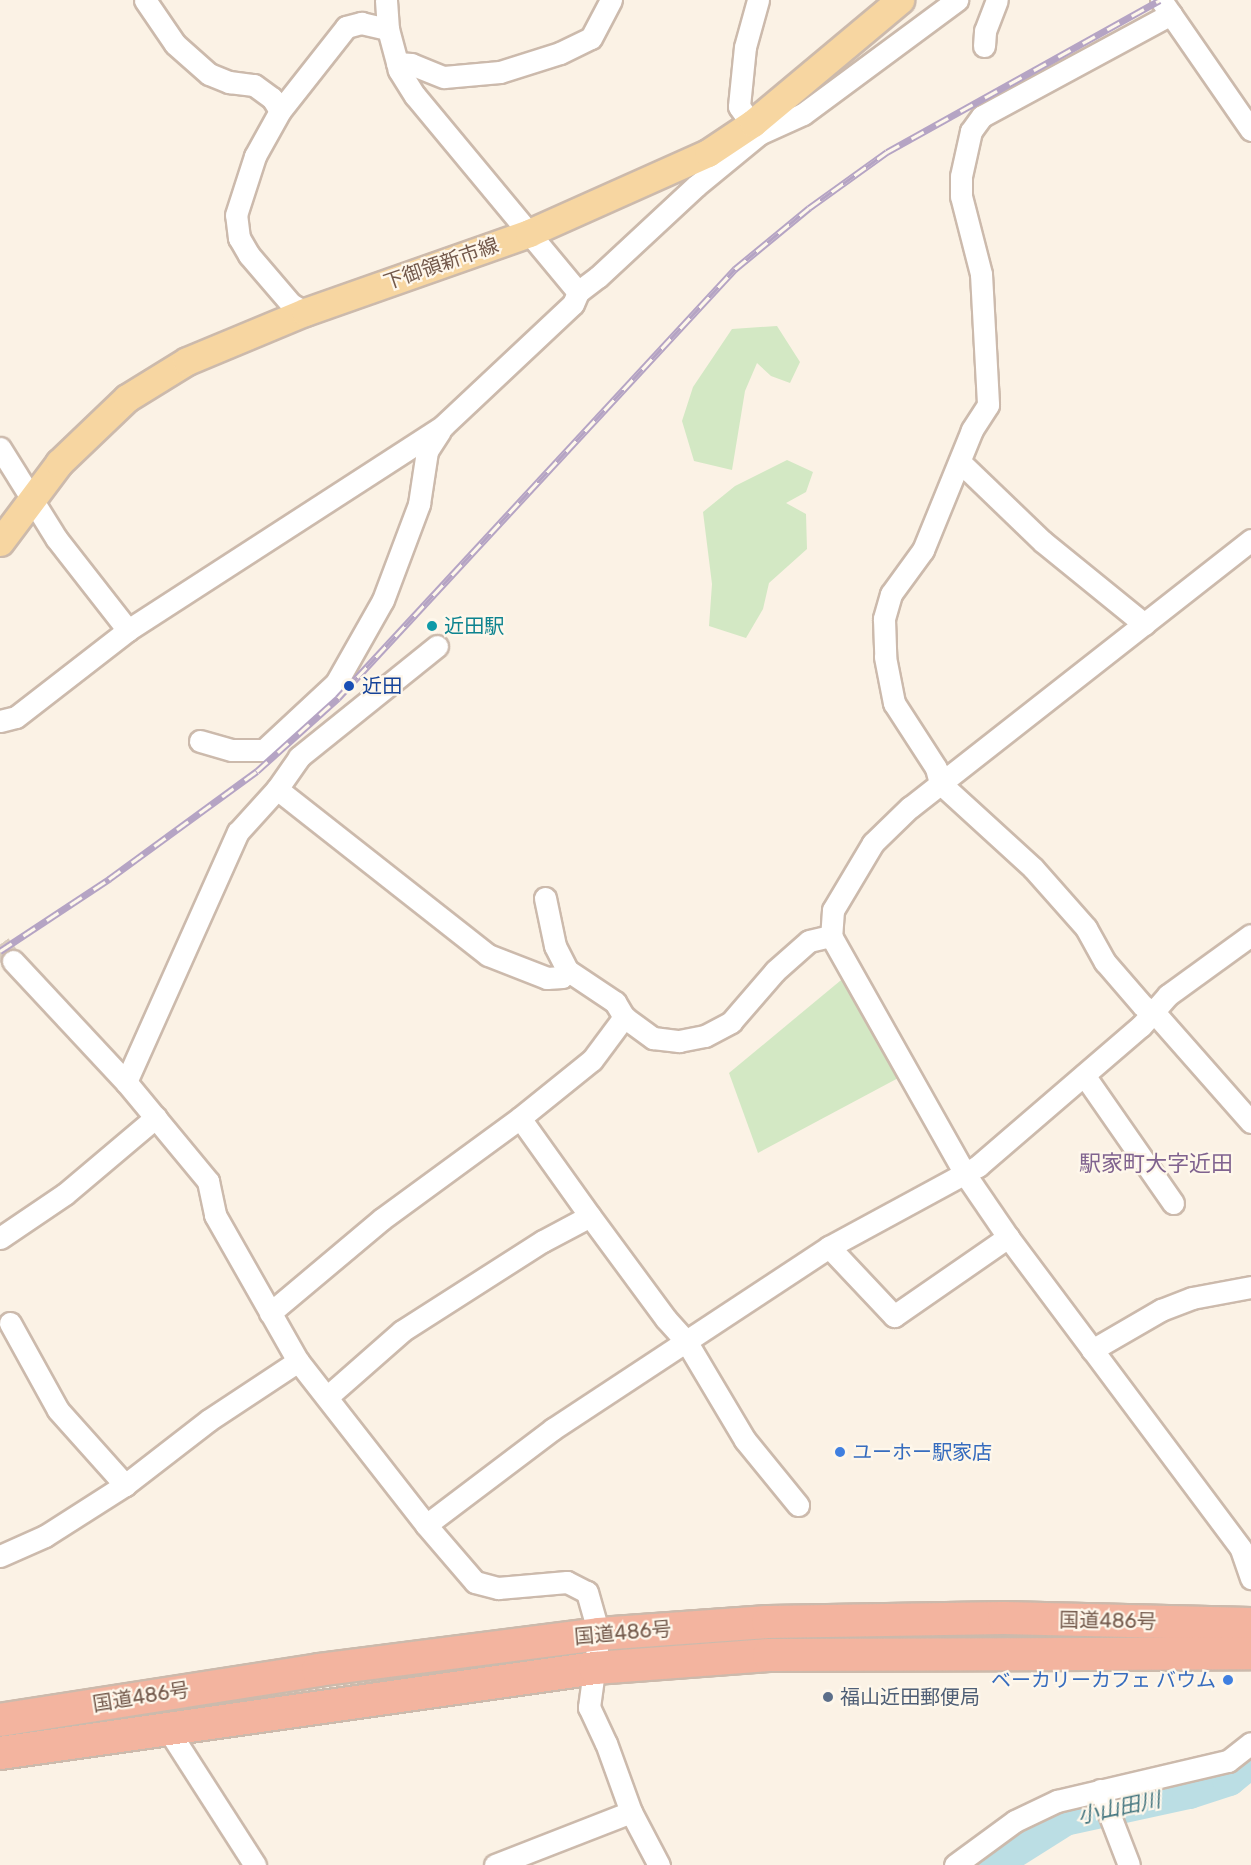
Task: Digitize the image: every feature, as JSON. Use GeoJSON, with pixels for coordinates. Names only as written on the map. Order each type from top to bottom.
{"type":"FeatureCollection","features":[{"type":"Feature","properties":{"kind":"highway","name":"国道486号"},"geometry":{"type":"LineString","coordinates":[[0,1720],[318,1670],[599,1634],[768,1622],[1004,1618],[1251,1624]]}},
{"type":"Feature","properties":{"kind":"highway","name":"国道486号"},"geometry":{"type":"LineString","coordinates":[[0,1753],[595,1668],[769,1655],[1251,1653]]}},
{"type":"Feature","properties":{"kind":"main road","name":"下御領新市線"},"geometry":{"type":"LineString","coordinates":[[0,542],[59,463],[128,398],[187,362],[304,312],[529,233],[708,153],[756,128],[900,0]]}},
{"type":"Feature","properties":{"kind":"street"},"geometry":{"type":"LineString","coordinates":[[145,0],[175,44],[209,74],[229,82],[254,85],[272,98],[280,111]]}},
{"type":"Feature","properties":{"kind":"street"},"geometry":{"type":"LineString","coordinates":[[386,0],[388,29],[397,63],[415,96],[578,292]]}},
{"type":"Feature","properties":{"kind":"street"},"geometry":{"type":"LineString","coordinates":[[397,63],[411,64],[444,77],[500,72],[560,53],[591,38],[611,0]]}},
{"type":"Feature","properties":{"kind":"street"},"geometry":{"type":"LineString","coordinates":[[756,128],[739,106],[745,47],[758,0]]}},
{"type":"Feature","properties":{"kind":"street"},"geometry":{"type":"LineString","coordinates":[[0,721],[16,717],[128,630],[443,426],[573,304],[578,292],[598,277],[756,128],[803,114],[957,0]]}},
{"type":"Feature","properties":{"kind":"street"},"geometry":{"type":"LineString","coordinates":[[984,46],[985,32],[997,0]]}},
{"type":"Feature","properties":{"kind":"street"},"geometry":{"type":"LineString","coordinates":[[1251,130],[1166,7],[982,116],[971,132],[961,176],[961,196],[981,274],[988,405],[972,430],[922,550],[891,594],[884,619],[885,657],[894,703],[936,768],[940,783],[1033,868],[1086,928],[1104,963],[1143,1006],[1154,1011],[1251,1122]]}},
{"type":"Feature","properties":{"kind":"street"},"geometry":{"type":"LineString","coordinates":[[304,312],[291,304],[249,255],[239,238],[236,215],[255,156],[280,111],[346,27],[362,23],[388,29]]}},
{"type":"Feature","properties":{"kind":"street"},"geometry":{"type":"LineString","coordinates":[[200,741],[232,750],[264,750],[336,683],[383,600],[419,504],[427,451],[443,426]]}},
{"type":"Feature","properties":{"kind":"street"},"geometry":{"type":"LineString","coordinates":[[0,448],[56,538],[128,630]]}},
{"type":"Feature","properties":{"kind":"street"},"geometry":{"type":"LineString","coordinates":[[960,462],[1042,541],[1144,624]]}},
{"type":"Feature","properties":{"kind":"street"},"geometry":{"type":"LineString","coordinates":[[1251,540],[910,807],[873,843],[833,910],[831,936],[965,1174],[1008,1237],[1092,1350],[1246,1548],[1251,1578]]}},
{"type":"Feature","properties":{"kind":"street"},"geometry":{"type":"LineString","coordinates":[[126,1082],[238,832],[277,789],[299,757],[437,646]]}},
{"type":"Feature","properties":{"kind":"street"},"geometry":{"type":"LineString","coordinates":[[336,683],[344,722]]}},
{"type":"Feature","properties":{"kind":"street"},"geometry":{"type":"LineString","coordinates":[[277,789],[488,955],[547,978],[562,976],[567,970]]}},
{"type":"Feature","properties":{"kind":"street"},"geometry":{"type":"LineString","coordinates":[[545,898],[555,946],[567,970],[615,1002],[624,1017],[653,1038],[679,1041],[705,1036],[730,1022],[775,970],[809,941],[831,936]]}},
{"type":"Feature","properties":{"kind":"street"},"geometry":{"type":"LineString","coordinates":[[426,1525],[553,1429],[829,1247],[978,1166],[1084,1075],[1154,1011],[1168,995],[1251,935]]}},
{"type":"Feature","properties":{"kind":"street"},"geometry":{"type":"LineString","coordinates":[[13,961],[126,1082],[208,1181],[215,1215],[298,1361],[426,1525],[475,1582],[498,1588],[567,1582],[588,1592],[599,1634],[589,1707],[606,1743],[631,1812],[659,1865]]}},
{"type":"Feature","properties":{"kind":"street"},"geometry":{"type":"LineString","coordinates":[[270,1312],[382,1219],[520,1118],[592,1060],[624,1017]]}},
{"type":"Feature","properties":{"kind":"street"},"geometry":{"type":"LineString","coordinates":[[1084,1075],[1173,1203]]}},
{"type":"Feature","properties":{"kind":"street"},"geometry":{"type":"LineString","coordinates":[[0,1238],[65,1194],[156,1117]]}},
{"type":"Feature","properties":{"kind":"street"},"geometry":{"type":"LineString","coordinates":[[520,1118],[590,1216],[686,1341],[746,1440],[798,1505]]}},
{"type":"Feature","properties":{"kind":"street"},"geometry":{"type":"LineString","coordinates":[[327,1397],[402,1331],[543,1241],[590,1216]]}},
{"type":"Feature","properties":{"kind":"street"},"geometry":{"type":"LineString","coordinates":[[829,1247],[894,1316],[1008,1237]]}},
{"type":"Feature","properties":{"kind":"street"},"geometry":{"type":"LineString","coordinates":[[1092,1350],[1161,1310],[1192,1298],[1251,1287]]}},
{"type":"Feature","properties":{"kind":"street"},"geometry":{"type":"LineString","coordinates":[[10,1323],[58,1410],[124,1485]]}},
{"type":"Feature","properties":{"kind":"street"},"geometry":{"type":"LineString","coordinates":[[0,1556],[45,1536],[124,1485],[209,1420],[298,1361]]}},
{"type":"Feature","properties":{"kind":"street"},"geometry":{"type":"LineString","coordinates":[[167,1728],[255,1865]]}},
{"type":"Feature","properties":{"kind":"street"},"geometry":{"type":"LineString","coordinates":[[956,1865],[1016,1821],[1057,1801],[1104,1802],[1228,1761],[1251,1743]]}},
{"type":"Feature","properties":{"kind":"street"},"geometry":{"type":"LineString","coordinates":[[1104,1802],[1129,1865]]}},
{"type":"Feature","properties":{"kind":"street"},"geometry":{"type":"LineString","coordinates":[[495,1865],[631,1812]]}},
{"type":"Feature","properties":{"kind":"green space"},"geometry":{"type":"Polygon","coordinates":[[[777,326],[800,362],[790,383],[771,376],[757,363],[745,391],[732,470],[694,461],[682,421],[693,387],[732,329],[777,326]]]}},
{"type":"Feature","properties":{"kind":"green space"},"geometry":{"type":"Polygon","coordinates":[[[787,460],[813,472],[806,492],[786,503],[806,514],[807,549],[769,583],[763,609],[746,638],[709,626],[712,584],[703,512],[735,486],[787,460]]]}},
{"type":"Feature","properties":{"kind":"green space"},"geometry":{"type":"Polygon","coordinates":[[[846,976],[902,1076],[758,1153],[729,1073],[846,976]]]}},
{"type":"Feature","properties":{"kind":"waterway","name":"小山田川"},"geometry":{"type":"LineString","coordinates":[[992,1865],[1065,1819],[1189,1792],[1229,1779],[1251,1761]]}},
{"type":"Feature","properties":{"kind":"tunnel"},"geometry":{"type":"LineString","coordinates":[[0,944],[13,961]]}},
{"type":"Feature","properties":{"kind":"railway"},"geometry":{"type":"LineString","coordinates":[[0,951],[109,879],[257,771],[338,698],[735,269],[809,208],[887,152],[1160,0]]}},
{"type":"Feature","properties":{"kind":"place","name":"近田駅"},"geometry":{"type":"Point","coordinates":[432,626]}},
{"type":"Feature","properties":{"kind":"place","name":"近田"},"geometry":{"type":"Point","coordinates":[349,686]}},
{"type":"Feature","properties":{"kind":"place","name":"ユーホー駅家店"},"geometry":{"type":"Point","coordinates":[840,1452]}},
{"type":"Feature","properties":{"kind":"place","name":"ベーカリーカフェ バウム"},"geometry":{"type":"Point","coordinates":[1228,1680]}},
{"type":"Feature","properties":{"kind":"place","name":"福山近田郵便局"},"geometry":{"type":"Point","coordinates":[828,1697]}},
{"type":"Feature","properties":{"kind":"district","name":"駅家町大字近田"},"geometry":{"type":"Point","coordinates":[1156,1164]}}]}
